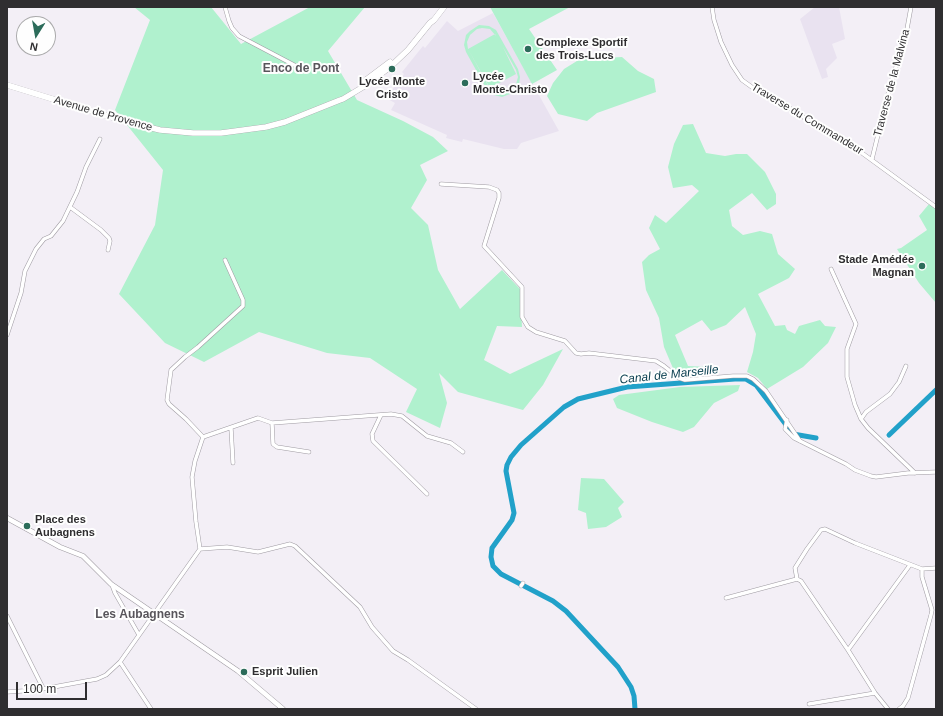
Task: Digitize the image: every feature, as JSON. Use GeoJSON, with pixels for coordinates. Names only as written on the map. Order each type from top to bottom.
{"type":"FeatureCollection","features":[{"type":"Feature","properties":{"kind":"main road","name":"Avenue de Provence"},"geometry":{"type":"LineString","coordinates":[[7,85],[137,125],[160,130],[193,133],[221,133],[239,131],[285,122],[343,99],[379,76],[408,50],[430,23],[439,7]]}},
{"type":"Feature","properties":{"kind":"main road","name":"Avenue de Provence"},"geometry":{"type":"LineString","coordinates":[[430,23],[444,7]]}},
{"type":"Feature","properties":{"kind":"street"},"geometry":{"type":"LineString","coordinates":[[225,7],[232,28],[239,36],[296,66]]}},
{"type":"Feature","properties":{"kind":"street","name":"Traverse du Commandeur"},"geometry":{"type":"LineString","coordinates":[[712,7],[714,20],[721,42],[733,68],[742,80],[760,93],[780,102],[830,134],[851,144],[936,206]]}},
{"type":"Feature","properties":{"kind":"street","name":"Traverse de la Malvina"},"geometry":{"type":"LineString","coordinates":[[872,159],[891,82],[905,40],[911,7]]}},
{"type":"Feature","properties":{"kind":"street"},"geometry":{"type":"LineString","coordinates":[[7,335],[29,263],[44,239],[51,236],[63,221],[86,167],[100,139]]}},
{"type":"Feature","properties":{"kind":"street"},"geometry":{"type":"LineString","coordinates":[[441,184],[489,187],[497,190],[499,193],[499,198],[484,246],[522,287],[522,318],[528,328],[565,341],[576,353],[589,353],[656,361],[679,378],[685,380],[747,376],[754,379],[766,391],[786,423],[798,438]]}},
{"type":"Feature","properties":{"kind":"street"},"geometry":{"type":"LineString","coordinates":[[70,207],[109,238],[110,241],[108,250]]}},
{"type":"Feature","properties":{"kind":"street"},"geometry":{"type":"LineString","coordinates":[[203,437],[167,402],[169,379],[171,370],[243,306],[243,300],[225,260]]}},
{"type":"Feature","properties":{"kind":"street"},"geometry":{"type":"LineString","coordinates":[[831,269],[856,324],[848,349],[847,376],[861,419],[868,428],[915,473]]}},
{"type":"Feature","properties":{"kind":"street"},"geometry":{"type":"LineString","coordinates":[[861,419],[866,412],[890,394],[899,382],[906,366]]}},
{"type":"Feature","properties":{"kind":"street"},"geometry":{"type":"LineString","coordinates":[[203,437],[258,418],[272,423],[396,414],[402,416],[427,436],[451,443],[463,452]]}},
{"type":"Feature","properties":{"kind":"street"},"geometry":{"type":"LineString","coordinates":[[381,415],[372,434],[373,441],[427,494]]}},
{"type":"Feature","properties":{"kind":"street"},"geometry":{"type":"LineString","coordinates":[[272,423],[273,444],[277,448],[309,452]]}},
{"type":"Feature","properties":{"kind":"street"},"geometry":{"type":"LineString","coordinates":[[786,423],[785,429],[790,435],[855,470],[871,476],[876,477],[936,472]]}},
{"type":"Feature","properties":{"kind":"street"},"geometry":{"type":"LineString","coordinates":[[231,428],[233,463]]}},
{"type":"Feature","properties":{"kind":"street"},"geometry":{"type":"LineString","coordinates":[[7,692],[37,690],[97,679],[106,675],[120,662],[200,549],[192,478],[195,461],[203,437]]}},
{"type":"Feature","properties":{"kind":"street"},"geometry":{"type":"LineString","coordinates":[[7,518],[60,547],[83,556],[112,584],[238,672],[283,709]]}},
{"type":"Feature","properties":{"kind":"street"},"geometry":{"type":"LineString","coordinates":[[888,709],[875,693],[801,581],[797,579],[795,568],[817,536],[822,530],[825,529],[922,569],[936,568]]}},
{"type":"Feature","properties":{"kind":"street"},"geometry":{"type":"LineString","coordinates":[[200,549],[227,547],[258,552],[290,544],[295,546],[360,607],[372,627],[393,651],[408,660],[476,709]]}},
{"type":"Feature","properties":{"kind":"street"},"geometry":{"type":"LineString","coordinates":[[848,650],[910,564]]}},
{"type":"Feature","properties":{"kind":"street"},"geometry":{"type":"LineString","coordinates":[[899,709],[908,698],[932,610],[922,578],[922,569]]}},
{"type":"Feature","properties":{"kind":"street"},"geometry":{"type":"LineString","coordinates":[[726,598],[797,579]]}},
{"type":"Feature","properties":{"kind":"street"},"geometry":{"type":"LineString","coordinates":[[112,584],[139,635]]}},
{"type":"Feature","properties":{"kind":"street"},"geometry":{"type":"LineString","coordinates":[[7,616],[43,688]]}},
{"type":"Feature","properties":{"kind":"street"},"geometry":{"type":"LineString","coordinates":[[120,662],[151,709]]}},
{"type":"Feature","properties":{"kind":"street"},"geometry":{"type":"LineString","coordinates":[[809,704],[875,693]]}},
{"type":"Feature","properties":{"kind":"shaded area"},"geometry":{"type":"Polygon","coordinates":[[[815,7],[839,7],[845,39],[832,44],[837,58],[826,69],[828,77],[822,79],[800,19],[815,7]]]}},
{"type":"Feature","properties":{"kind":"shaded area","name":"Lycée Monte-Christo"},"geometry":{"type":"Polygon","coordinates":[[[493,13],[559,131],[521,143],[517,149],[504,149],[463,139],[462,142],[446,138],[447,135],[391,110],[395,103],[386,98],[404,74],[402,72],[423,46],[425,48],[447,21],[458,31],[493,13]]]}},
{"type":"Feature","properties":{"kind":"green space"},"geometry":{"type":"Polygon","coordinates":[[[134,7],[211,7],[241,44],[310,7],[365,7],[328,51],[357,100],[403,121],[433,137],[448,151],[420,165],[427,180],[411,208],[428,225],[438,270],[460,309],[502,270],[520,289],[522,327],[497,326],[484,360],[510,374],[563,349],[543,385],[523,410],[458,392],[439,373],[447,403],[440,428],[406,412],[417,389],[370,358],[327,353],[259,332],[204,362],[165,343],[119,294],[155,225],[163,170],[115,110],[150,20],[134,7]]]}},
{"type":"Feature","properties":{"kind":"green space","name":"Complexe Sportif des Trois-Lucs"},"geometry":{"type":"Polygon","coordinates":[[[490,7],[570,7],[529,29],[557,70],[532,84],[490,7]]]}},
{"type":"Feature","properties":{"kind":"green space"},"geometry":{"type":"Polygon","coordinates":[[[479,25],[489,26],[496,30],[518,69],[520,77],[519,85],[515,91],[502,97],[494,95],[486,88],[466,52],[464,45],[466,35],[479,25]],[[477,29],[470,35],[467,42],[468,49],[495,34],[490,29],[477,29]],[[503,47],[516,74],[490,88],[468,49],[490,89],[495,93],[506,93],[515,88],[518,77],[516,70],[503,47]]]}},
{"type":"Feature","properties":{"kind":"green space"},"geometry":{"type":"Polygon","coordinates":[[[585,56],[603,58],[622,57],[638,71],[654,79],[656,92],[597,113],[587,121],[558,114],[547,96],[553,83],[564,69],[585,56]]]}},
{"type":"Feature","properties":{"kind":"green space"},"geometry":{"type":"Polygon","coordinates":[[[693,124],[706,153],[725,156],[747,154],[765,172],[776,194],[776,204],[767,210],[752,193],[729,210],[732,226],[743,235],[760,231],[772,234],[778,254],[795,269],[789,278],[758,294],[775,326],[785,325],[787,330],[795,334],[799,326],[820,320],[825,326],[836,327],[828,343],[803,367],[767,389],[758,378],[747,372],[753,352],[756,334],[745,307],[726,325],[711,331],[702,320],[675,335],[688,366],[711,367],[715,374],[687,378],[680,377],[675,373],[664,347],[659,318],[646,290],[642,262],[649,255],[660,249],[649,228],[655,215],[666,223],[699,191],[692,185],[673,188],[668,167],[674,144],[683,125],[693,124]]]}},
{"type":"Feature","properties":{"kind":"green space","name":"Stade Amédée Magnan"},"geometry":{"type":"Polygon","coordinates":[[[929,204],[936,209],[936,303],[919,283],[897,249],[901,248],[927,230],[919,216],[929,204]]]}},
{"type":"Feature","properties":{"kind":"green space"},"geometry":{"type":"Polygon","coordinates":[[[740,385],[738,391],[714,403],[694,427],[683,432],[617,408],[613,399],[619,395],[680,387],[740,385]]]}},
{"type":"Feature","properties":{"kind":"green space"},"geometry":{"type":"Polygon","coordinates":[[[581,478],[604,479],[624,502],[618,508],[622,517],[606,527],[588,529],[586,513],[578,510],[581,478]]]}},
{"type":"Feature","properties":{"kind":"waterway","name":"Canal de Marseille"},"geometry":{"type":"LineString","coordinates":[[635,709],[634,696],[631,687],[618,667],[566,611],[553,601],[501,574],[493,566],[491,557],[492,548],[512,520],[514,513],[506,471],[511,457],[521,445],[564,407],[578,399],[627,387],[735,379],[746,379],[756,385],[793,434],[816,438]]}},
{"type":"Feature","properties":{"kind":"waterway","name":"Canal de Marseille"},"geometry":{"type":"LineString","coordinates":[[889,435],[936,390]]}},
{"type":"Feature","properties":{"kind":"place","name":"Complexe Sportif des Trois-Lucs"},"geometry":{"type":"Point","coordinates":[528,49]}},
{"type":"Feature","properties":{"kind":"place","name":"Lycée Monte Cristo"},"geometry":{"type":"Point","coordinates":[392,69]}},
{"type":"Feature","properties":{"kind":"place","name":"Lycée Monte-Christo"},"geometry":{"type":"Point","coordinates":[465,83]}},
{"type":"Feature","properties":{"kind":"place","name":"Stade Amédée Magnan"},"geometry":{"type":"Point","coordinates":[922,266]}},
{"type":"Feature","properties":{"kind":"place","name":"Place des Aubagnens"},"geometry":{"type":"Point","coordinates":[27,526]}},
{"type":"Feature","properties":{"kind":"place","name":"Esprit Julien"},"geometry":{"type":"Point","coordinates":[244,672]}},
{"type":"Feature","properties":{"kind":"district","name":"Enco de Pont"},"geometry":{"type":"Point","coordinates":[301,69]}},
{"type":"Feature","properties":{"kind":"district","name":"Les Aubagnens"},"geometry":{"type":"Point","coordinates":[140,615]}}]}
